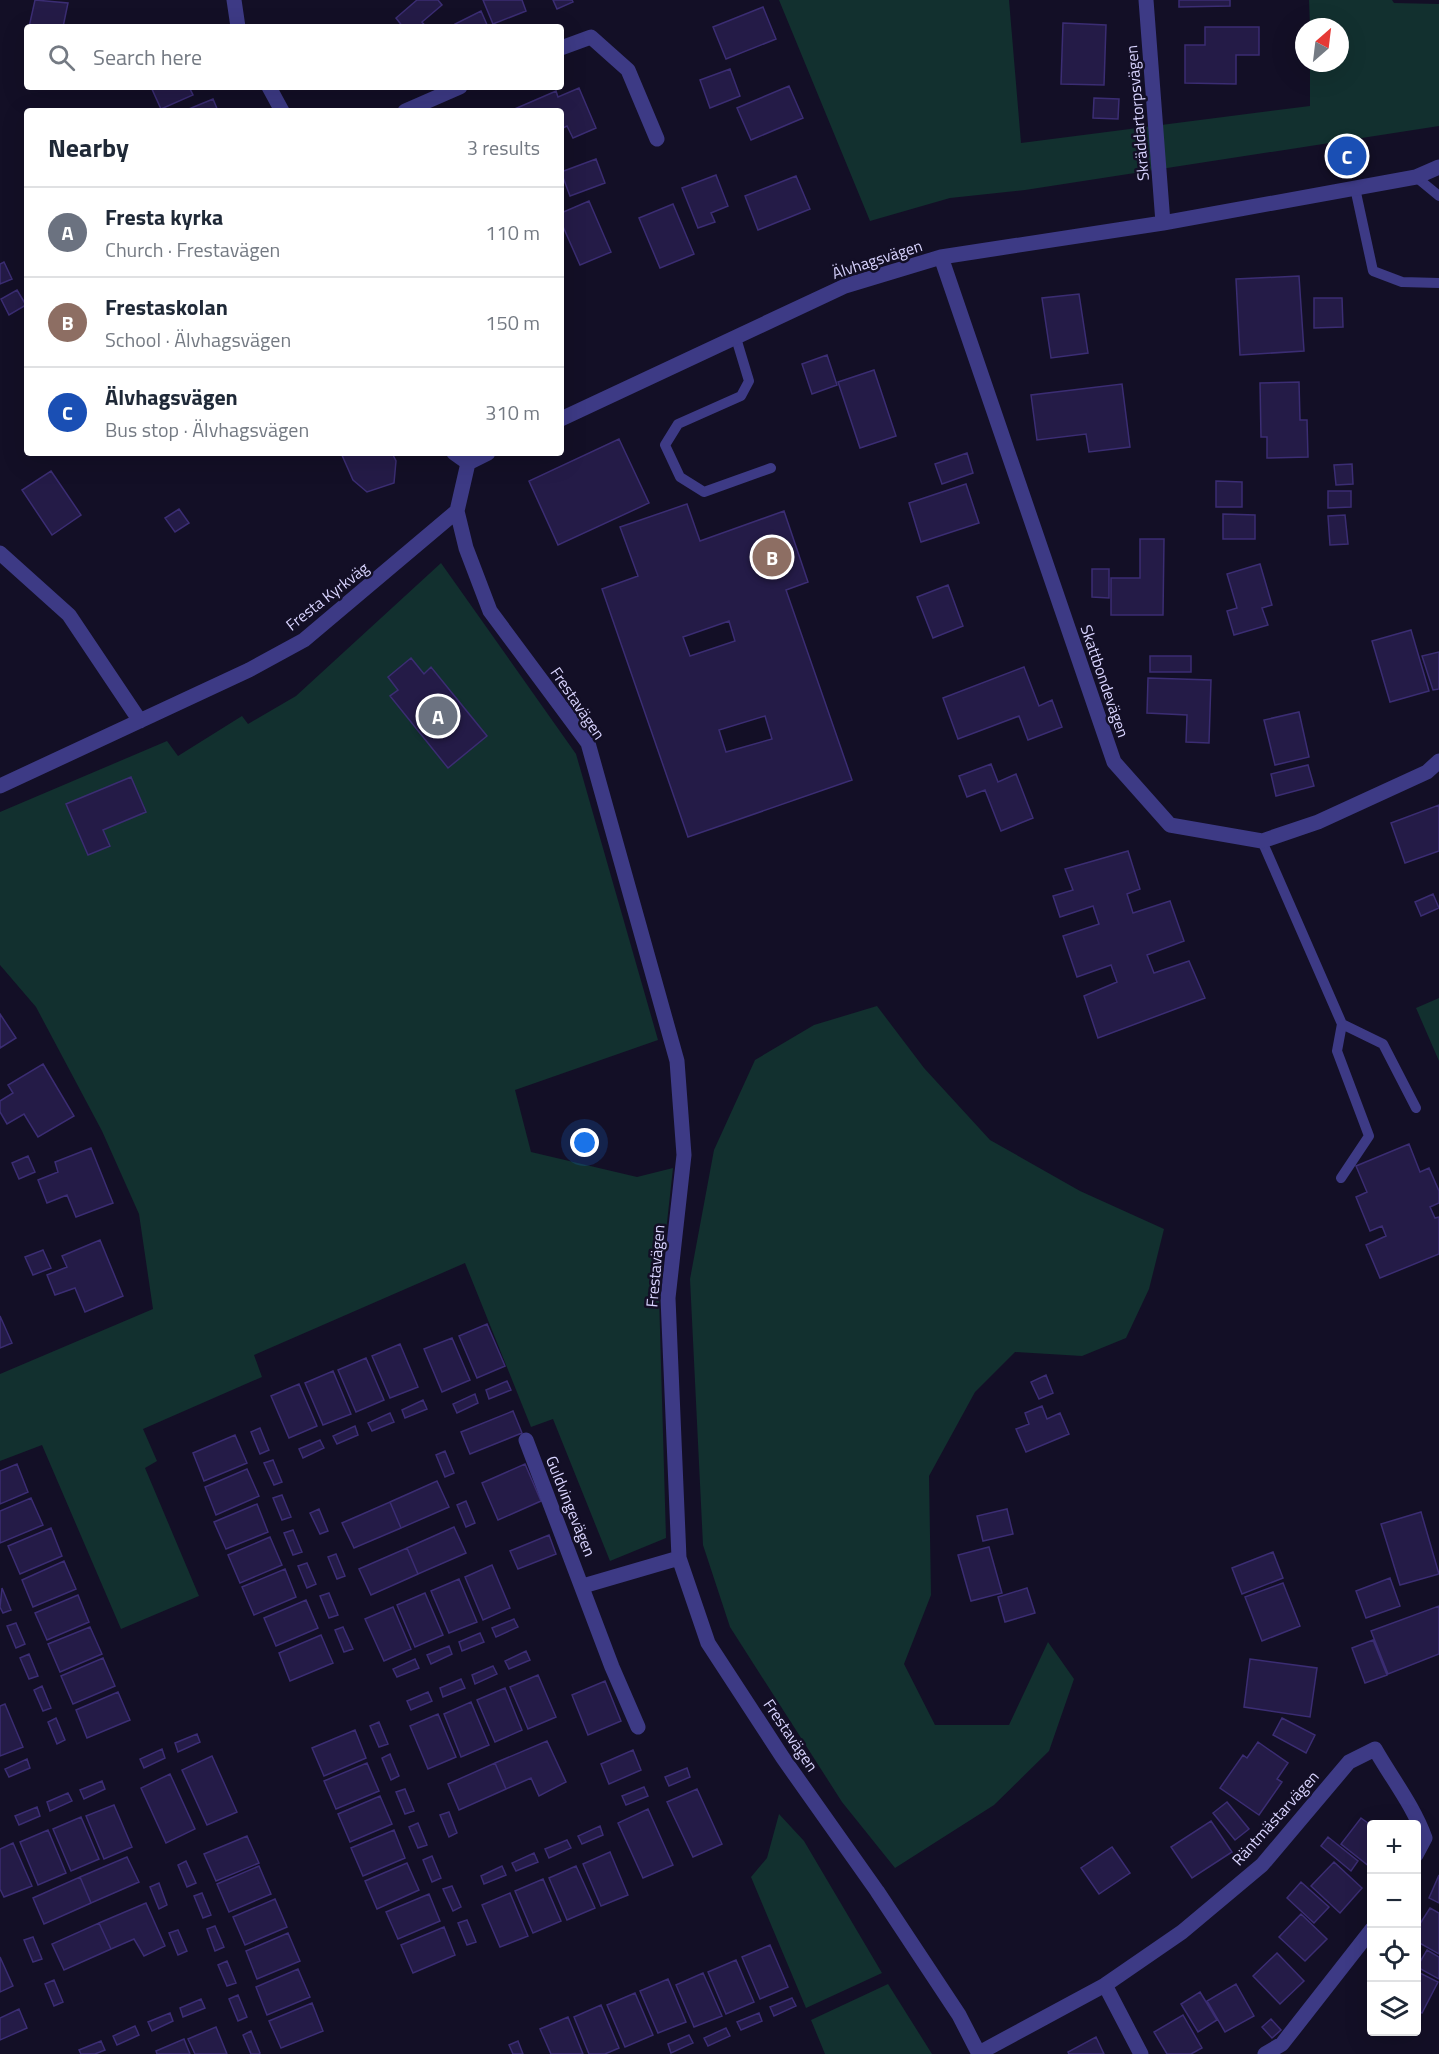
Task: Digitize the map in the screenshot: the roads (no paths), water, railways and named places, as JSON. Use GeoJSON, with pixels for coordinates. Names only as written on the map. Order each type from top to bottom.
{"type":"FeatureCollection","features":[{"type":"Feature","properties":{"kind":"street"},"geometry":{"type":"LineString","coordinates":[[234,0],[238,24]]}},
{"type":"Feature","properties":{"kind":"street","name":"Skräddartorpsvägen"},"geometry":{"type":"LineString","coordinates":[[1146,0],[1162,223]]}},
{"type":"Feature","properties":{"kind":"street"},"geometry":{"type":"LineString","coordinates":[[564,47],[591,37],[628,70],[657,138]]}},
{"type":"Feature","properties":{"kind":"street"},"geometry":{"type":"LineString","coordinates":[[271,90],[280,108]]}},
{"type":"Feature","properties":{"kind":"street"},"geometry":{"type":"LineString","coordinates":[[412,108],[453,90]]}},
{"type":"Feature","properties":{"kind":"street","name":"Älvhagsvägen"},"geometry":{"type":"LineString","coordinates":[[564,418],[845,286],[941,257],[1162,223],[1416,177],[1439,167]]}},
{"type":"Feature","properties":{"kind":"street","name":"Skattbondevägen"},"geometry":{"type":"LineString","coordinates":[[941,257],[1114,762],[1170,825],[1262,841],[1318,822],[1427,772],[1439,761]]}},
{"type":"Feature","properties":{"kind":"street"},"geometry":{"type":"LineString","coordinates":[[458,456],[468,463],[483,456]]}},
{"type":"Feature","properties":{"kind":"street","name":"Frestavägen"},"geometry":{"type":"LineString","coordinates":[[468,463],[457,511],[466,548],[490,611],[588,744],[677,1061],[684,1155],[668,1298],[679,1558],[708,1643],[783,1758],[877,1891],[959,2015],[979,2053]]}},
{"type":"Feature","properties":{"kind":"street","name":"Fresta Kyrkväg"},"geometry":{"type":"LineString","coordinates":[[0,786],[249,670],[304,640],[457,511]]}},
{"type":"Feature","properties":{"kind":"street"},"geometry":{"type":"LineString","coordinates":[[0,553],[69,615],[140,720]]}},
{"type":"Feature","properties":{"kind":"street","name":"Guldvingevägen"},"geometry":{"type":"LineString","coordinates":[[526,1440],[612,1666],[638,1726]]}},
{"type":"Feature","properties":{"kind":"street"},"geometry":{"type":"LineString","coordinates":[[583,1586],[679,1558]]}},
{"type":"Feature","properties":{"kind":"street","name":"Räntmästarvägen"},"geometry":{"type":"LineString","coordinates":[[979,2053],[1105,1985],[1182,1932],[1262,1865],[1350,1762],[1376,1749],[1418,1820]]}},
{"type":"Feature","properties":{"kind":"street","name":"Räntmästarvägen"},"geometry":{"type":"LineString","coordinates":[[1421,1827],[1425,1838],[1421,1846]]}},
{"type":"Feature","properties":{"kind":"street"},"geometry":{"type":"LineString","coordinates":[[1265,2054],[1286,2049],[1367,1935]]}},
{"type":"Feature","properties":{"kind":"street"},"geometry":{"type":"LineString","coordinates":[[1105,1985],[1141,2054]]}},
{"type":"Feature","properties":{"kind":"lane"},"geometry":{"type":"LineString","coordinates":[[1416,177],[1439,196]]}},
{"type":"Feature","properties":{"kind":"lane"},"geometry":{"type":"LineString","coordinates":[[1355,188],[1373,271],[1402,282],[1439,283]]}},
{"type":"Feature","properties":{"kind":"lane"},"geometry":{"type":"LineString","coordinates":[[736,338],[749,381],[741,396],[678,424],[665,445],[680,477],[704,492],[771,468]]}},
{"type":"Feature","properties":{"kind":"lane"},"geometry":{"type":"LineString","coordinates":[[1262,841],[1342,1024],[1337,1051],[1369,1136],[1341,1178]]}},
{"type":"Feature","properties":{"kind":"lane"},"geometry":{"type":"LineString","coordinates":[[1342,1024],[1383,1044],[1416,1108]]}},
{"type":"Feature","properties":{"kind":"place","name":"Älvhagsvägen"},"geometry":{"type":"Point","coordinates":[1347,156]}},
{"type":"Feature","properties":{"kind":"place","name":"Frestaskolan"},"geometry":{"type":"Point","coordinates":[772,557]}},
{"type":"Feature","properties":{"kind":"place","name":"Fresta kyrka"},"geometry":{"type":"Point","coordinates":[438,716]}}]}
